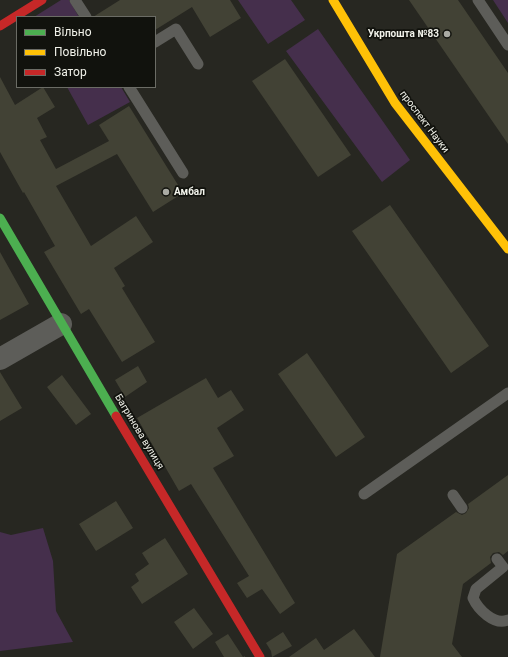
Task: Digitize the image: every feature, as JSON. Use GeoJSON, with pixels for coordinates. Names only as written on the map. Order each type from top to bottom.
{"type":"FeatureCollection","features":[{"type":"Feature","properties":{"kind":"street"},"geometry":{"type":"LineString","coordinates":[[16,16],[42,0]]}},
{"type":"Feature","properties":{"kind":"street","name":"проспект Науки"},"geometry":{"type":"LineString","coordinates":[[332,0],[395,103],[503,238],[508,249]]}},
{"type":"Feature","properties":{"kind":"street"},"geometry":{"type":"LineString","coordinates":[[0,26],[16,16]]}},
{"type":"Feature","properties":{"kind":"street","name":"Багринова вулиця"},"geometry":{"type":"LineString","coordinates":[[0,218],[61,324],[260,657]]}},
{"type":"Feature","properties":{"kind":"street"},"geometry":{"type":"LineString","coordinates":[[0,359],[61,324]]}},
{"type":"Feature","properties":{"kind":"lane"},"geometry":{"type":"LineString","coordinates":[[75,0],[85,16]]}},
{"type":"Feature","properties":{"kind":"lane"},"geometry":{"type":"LineString","coordinates":[[478,0],[508,45]]}},
{"type":"Feature","properties":{"kind":"lane"},"geometry":{"type":"LineString","coordinates":[[156,41],[176,29],[198,64]]}},
{"type":"Feature","properties":{"kind":"lane"},"geometry":{"type":"LineString","coordinates":[[130,88],[183,173]]}},
{"type":"Feature","properties":{"kind":"lane"},"geometry":{"type":"LineString","coordinates":[[364,494],[508,393]]}},
{"type":"Feature","properties":{"kind":"lane"},"geometry":{"type":"LineString","coordinates":[[453,495],[462,508]]}},
{"type":"Feature","properties":{"kind":"lane"},"geometry":{"type":"LineString","coordinates":[[497,559],[503,567],[476,589],[473,598],[479,608],[492,619],[504,621],[508,620]]}},
{"type":"Feature","properties":{"kind":"shaded area"},"geometry":{"type":"Polygon","coordinates":[[[61,0],[69,0],[78,16],[36,16],[61,0]]]}},
{"type":"Feature","properties":{"kind":"shaded area"},"geometry":{"type":"Polygon","coordinates":[[[238,0],[291,0],[305,20],[268,44],[238,0]]]}},
{"type":"Feature","properties":{"kind":"shaded area"},"geometry":{"type":"Polygon","coordinates":[[[493,0],[508,0],[508,23],[493,0]]]}},
{"type":"Feature","properties":{"kind":"shaded area"},"geometry":{"type":"Polygon","coordinates":[[[318,29],[410,160],[382,182],[286,51],[318,29]]]}},
{"type":"Feature","properties":{"kind":"shaded area"},"geometry":{"type":"Polygon","coordinates":[[[68,88],[122,88],[130,102],[88,125],[68,88]]]}},
{"type":"Feature","properties":{"kind":"shaded area"},"geometry":{"type":"Polygon","coordinates":[[[43,528],[53,561],[56,611],[73,642],[0,651],[0,532],[11,535],[43,528]]]}},
{"type":"Feature","properties":{"kind":"building"},"geometry":{"type":"Polygon","coordinates":[[[120,0],[230,0],[241,18],[210,37],[192,7],[156,29],[156,16],[95,16],[120,0]]]}},
{"type":"Feature","properties":{"kind":"building"},"geometry":{"type":"Polygon","coordinates":[[[409,0],[458,0],[508,73],[508,144],[409,0]]]}},
{"type":"Feature","properties":{"kind":"building"},"geometry":{"type":"Polygon","coordinates":[[[285,59],[351,155],[318,177],[252,81],[285,59]]]}},
{"type":"Feature","properties":{"kind":"building"},"geometry":{"type":"Polygon","coordinates":[[[0,77],[15,105],[44,88],[55,107],[37,118],[47,137],[40,140],[56,169],[109,141],[99,125],[129,106],[183,193],[153,212],[117,154],[56,186],[91,246],[136,216],[153,242],[114,268],[125,286],[122,288],[155,342],[122,362],[89,309],[81,314],[44,252],[55,246],[0,152],[0,77]]]}},
{"type":"Feature","properties":{"kind":"building"},"geometry":{"type":"Polygon","coordinates":[[[390,205],[489,346],[451,373],[352,231],[390,205]]]}},
{"type":"Feature","properties":{"kind":"building"},"geometry":{"type":"Polygon","coordinates":[[[0,252],[29,304],[0,320],[0,252]]]}},
{"type":"Feature","properties":{"kind":"building"},"geometry":{"type":"Polygon","coordinates":[[[307,353],[365,437],[336,457],[278,374],[307,353]]]}},
{"type":"Feature","properties":{"kind":"building"},"geometry":{"type":"Polygon","coordinates":[[[138,366],[147,382],[125,397],[115,380],[138,366]]]}},
{"type":"Feature","properties":{"kind":"building"},"geometry":{"type":"Polygon","coordinates":[[[0,372],[22,408],[0,421],[0,372]]]}},
{"type":"Feature","properties":{"kind":"building"},"geometry":{"type":"Polygon","coordinates":[[[62,375],[91,414],[76,425],[47,387],[62,375]]]}},
{"type":"Feature","properties":{"kind":"building"},"geometry":{"type":"Polygon","coordinates":[[[206,378],[218,398],[231,390],[244,410],[217,428],[234,456],[213,468],[295,603],[280,614],[262,589],[247,598],[237,583],[249,576],[191,484],[179,491],[137,418],[206,378]]]}},
{"type":"Feature","properties":{"kind":"building"},"geometry":{"type":"Polygon","coordinates":[[[508,475],[508,551],[503,555],[499,552],[493,553],[490,557],[491,563],[463,584],[452,644],[462,657],[380,657],[397,554],[456,512],[462,515],[466,513],[469,508],[468,504],[508,475]]]}},
{"type":"Feature","properties":{"kind":"building"},"geometry":{"type":"Polygon","coordinates":[[[116,501],[133,528],[96,551],[79,524],[116,501]]]}},
{"type":"Feature","properties":{"kind":"building"},"geometry":{"type":"Polygon","coordinates":[[[165,538],[188,574],[142,604],[131,587],[139,581],[135,574],[149,564],[142,553],[165,538]]]}},
{"type":"Feature","properties":{"kind":"building"},"geometry":{"type":"Polygon","coordinates":[[[194,608],[213,634],[193,649],[174,622],[194,608]]]}},
{"type":"Feature","properties":{"kind":"building"},"geometry":{"type":"Polygon","coordinates":[[[354,629],[375,657],[289,657],[316,638],[324,650],[354,629]]]}},
{"type":"Feature","properties":{"kind":"building"},"geometry":{"type":"Polygon","coordinates":[[[283,632],[292,646],[272,657],[271,651],[266,643],[283,632]]]}},
{"type":"Feature","properties":{"kind":"building"},"geometry":{"type":"Polygon","coordinates":[[[228,634],[243,657],[224,657],[215,642],[228,634]]]}},
{"type":"Feature","properties":{"kind":"traffic: fast"},"geometry":{"type":"LineString","coordinates":[[0,218],[116,416]]}},
{"type":"Feature","properties":{"kind":"traffic: slow"},"geometry":{"type":"LineString","coordinates":[[333,0],[395,103],[508,249]]}},
{"type":"Feature","properties":{"kind":"traffic: jam"},"geometry":{"type":"LineString","coordinates":[[16,16],[42,0]]}},
{"type":"Feature","properties":{"kind":"traffic: jam"},"geometry":{"type":"LineString","coordinates":[[0,26],[16,16]]}},
{"type":"Feature","properties":{"kind":"traffic: jam"},"geometry":{"type":"LineString","coordinates":[[116,416],[260,657]]}},
{"type":"Feature","properties":{"kind":"place","name":"Укрпошта №83"},"geometry":{"type":"Point","coordinates":[447,34]}},
{"type":"Feature","properties":{"kind":"place","name":"Амбал"},"geometry":{"type":"Point","coordinates":[166,192]}}]}
